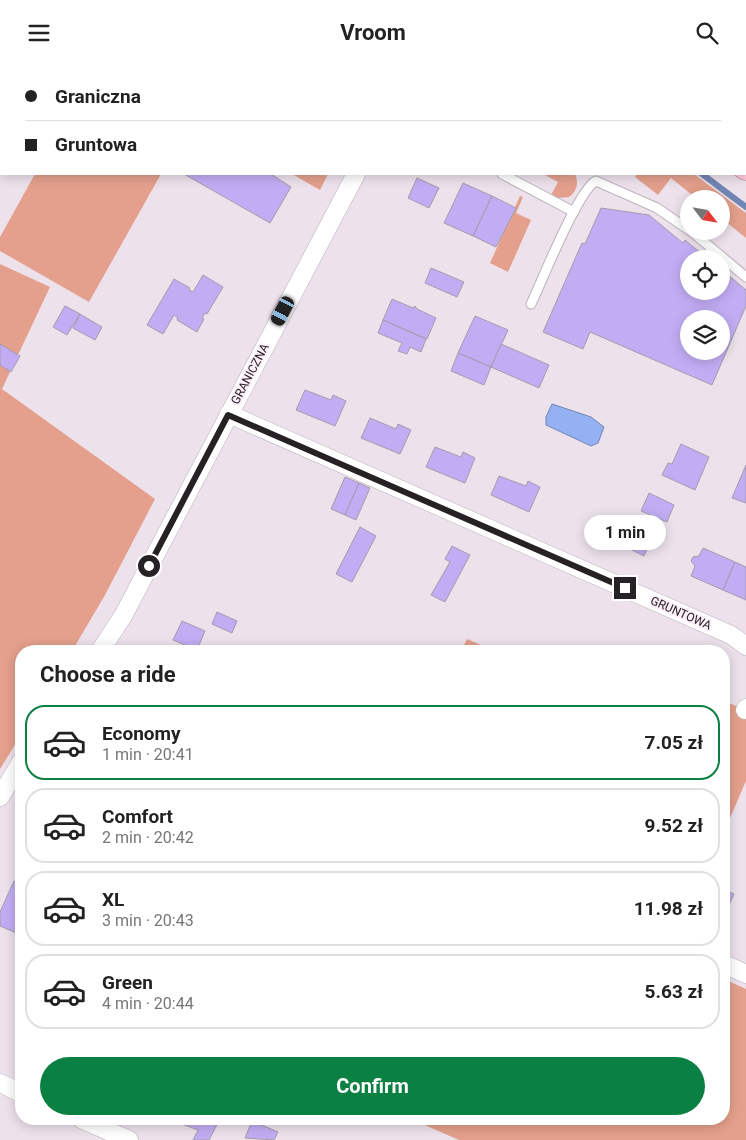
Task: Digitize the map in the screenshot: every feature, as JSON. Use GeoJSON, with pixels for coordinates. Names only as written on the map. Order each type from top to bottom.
{"type":"FeatureCollection","features":[{"type":"Feature","properties":{"kind":"street","name":"GRANICZNA"},"geometry":{"type":"LineString","coordinates":[[104,645],[122,616],[355,175]]}},
{"type":"Feature","properties":{"kind":"street","name":"GRUNTOWA"},"geometry":{"type":"LineString","coordinates":[[228,415],[731,635],[746,646]]}},
{"type":"Feature","properties":{"kind":"street"},"geometry":{"type":"LineString","coordinates":[[0,797],[15,772]]}},
{"type":"Feature","properties":{"kind":"street"},"geometry":{"type":"LineString","coordinates":[[730,967],[746,974]]}},
{"type":"Feature","properties":{"kind":"street"},"geometry":{"type":"LineString","coordinates":[[0,1083],[15,1090]]}},
{"type":"Feature","properties":{"kind":"street"},"geometry":{"type":"LineString","coordinates":[[94,1125],[128,1140]]}},
{"type":"Feature","properties":{"kind":"lane"},"geometry":{"type":"LineString","coordinates":[[504,175],[574,213]]}},
{"type":"Feature","properties":{"kind":"lane"},"geometry":{"type":"LineString","coordinates":[[532,304],[574,213],[594,178],[657,208],[680,223]]}},
{"type":"Feature","properties":{"kind":"lane"},"geometry":{"type":"LineString","coordinates":[[702,240],[746,277]]}},
{"type":"Feature","properties":{"kind":"shaded area"},"geometry":{"type":"Polygon","coordinates":[[[34,175],[160,175],[89,302],[0,251],[0,237],[34,175]]]}},
{"type":"Feature","properties":{"kind":"shaded area"},"geometry":{"type":"Polygon","coordinates":[[[294,175],[328,175],[320,190],[294,175]]]}},
{"type":"Feature","properties":{"kind":"shaded area"},"geometry":{"type":"Polygon","coordinates":[[[545,175],[575,175],[577,181],[572,195],[558,198],[551,195],[558,182],[545,175]]]}},
{"type":"Feature","properties":{"kind":"shaded area"},"geometry":{"type":"Polygon","coordinates":[[[636,175],[695,175],[715,190],[686,190],[671,178],[658,195],[635,177],[636,175]]]}},
{"type":"Feature","properties":{"kind":"shaded area"},"geometry":{"type":"Polygon","coordinates":[[[520,196],[523,197],[516,213],[531,220],[508,272],[490,263],[520,196]]]}},
{"type":"Feature","properties":{"kind":"shaded area"},"geometry":{"type":"Polygon","coordinates":[[[730,201],[746,213],[746,238],[730,225],[730,201]]]}},
{"type":"Feature","properties":{"kind":"shaded area"},"geometry":{"type":"Polygon","coordinates":[[[0,264],[50,287],[2,389],[155,499],[105,595],[76,645],[15,645],[15,745],[0,769],[0,264]]]}},
{"type":"Feature","properties":{"kind":"shaded area"},"geometry":{"type":"Polygon","coordinates":[[[467,639],[481,645],[464,645],[467,639]]]}},
{"type":"Feature","properties":{"kind":"shaded area"},"geometry":{"type":"Polygon","coordinates":[[[730,703],[746,710],[746,781],[730,818],[730,703]]]}},
{"type":"Feature","properties":{"kind":"shaded area"},"geometry":{"type":"Polygon","coordinates":[[[730,982],[746,989],[746,1140],[459,1140],[425,1125],[730,1125],[730,982]]]}},
{"type":"Feature","properties":{"kind":"water"},"geometry":{"type":"Polygon","coordinates":[[[552,404],[591,417],[604,427],[598,443],[591,446],[546,425],[546,417],[552,404]]]}},
{"type":"Feature","properties":{"kind":"building"},"geometry":{"type":"Polygon","coordinates":[[[186,175],[273,175],[291,187],[270,223],[186,175]]]}},
{"type":"Feature","properties":{"kind":"building"},"geometry":{"type":"Polygon","coordinates":[[[417,178],[439,188],[429,208],[408,198],[417,178]]]}},
{"type":"Feature","properties":{"kind":"building"},"geometry":{"type":"Polygon","coordinates":[[[463,183],[492,196],[473,236],[444,223],[463,183]]]}},
{"type":"Feature","properties":{"kind":"building"},"geometry":{"type":"Polygon","coordinates":[[[492,196],[516,208],[496,247],[473,236],[492,196]]]}},
{"type":"Feature","properties":{"kind":"building"},"geometry":{"type":"Polygon","coordinates":[[[601,208],[649,215],[683,243],[685,240],[697,250],[680,250],[680,300],[730,300],[730,277],[746,290],[746,306],[730,343],[730,310],[680,310],[680,360],[723,360],[712,385],[590,332],[583,349],[543,332],[582,243],[585,244],[601,208]]]}},
{"type":"Feature","properties":{"kind":"building"},"geometry":{"type":"Polygon","coordinates":[[[431,268],[464,282],[457,297],[425,283],[431,268]]]}},
{"type":"Feature","properties":{"kind":"building"},"geometry":{"type":"Polygon","coordinates":[[[203,275],[223,287],[207,314],[205,313],[202,318],[204,319],[197,332],[177,320],[178,318],[174,315],[163,334],[147,325],[174,279],[190,288],[189,290],[193,292],[203,275]]]}},
{"type":"Feature","properties":{"kind":"building"},"geometry":{"type":"Polygon","coordinates":[[[392,299],[413,308],[415,306],[417,309],[436,318],[427,339],[383,320],[392,299]]]}},
{"type":"Feature","properties":{"kind":"building"},"geometry":{"type":"Polygon","coordinates":[[[65,306],[80,314],[67,335],[53,327],[65,306]]]}},
{"type":"Feature","properties":{"kind":"building"},"geometry":{"type":"Polygon","coordinates":[[[80,314],[102,327],[95,340],[73,328],[80,314]]]}},
{"type":"Feature","properties":{"kind":"building"},"geometry":{"type":"Polygon","coordinates":[[[475,316],[508,330],[491,367],[458,353],[475,316]]]}},
{"type":"Feature","properties":{"kind":"building"},"geometry":{"type":"Polygon","coordinates":[[[383,320],[426,339],[421,352],[410,347],[407,354],[398,351],[402,343],[378,333],[383,320]]]}},
{"type":"Feature","properties":{"kind":"building"},"geometry":{"type":"Polygon","coordinates":[[[0,344],[20,356],[11,372],[0,365],[0,344]]]}},
{"type":"Feature","properties":{"kind":"building"},"geometry":{"type":"Polygon","coordinates":[[[501,344],[549,365],[539,388],[491,367],[501,344]]]}},
{"type":"Feature","properties":{"kind":"building"},"geometry":{"type":"Polygon","coordinates":[[[458,353],[491,367],[484,385],[451,371],[458,353]]]}},
{"type":"Feature","properties":{"kind":"building"},"geometry":{"type":"Polygon","coordinates":[[[305,390],[331,400],[333,395],[346,401],[335,426],[296,410],[305,390]]]}},
{"type":"Feature","properties":{"kind":"building"},"geometry":{"type":"Polygon","coordinates":[[[370,418],[396,429],[398,424],[411,430],[400,454],[361,438],[370,418]]]}},
{"type":"Feature","properties":{"kind":"building"},"geometry":{"type":"Polygon","coordinates":[[[681,444],[709,457],[695,490],[662,475],[668,463],[672,464],[681,444]]]}},
{"type":"Feature","properties":{"kind":"building"},"geometry":{"type":"Polygon","coordinates":[[[435,447],[461,457],[463,452],[475,458],[465,483],[426,467],[435,447]]]}},
{"type":"Feature","properties":{"kind":"building"},"geometry":{"type":"Polygon","coordinates":[[[746,465],[746,503],[732,498],[746,465]]]}},
{"type":"Feature","properties":{"kind":"building"},"geometry":{"type":"Polygon","coordinates":[[[499,476],[526,486],[528,481],[540,487],[529,512],[491,495],[499,476]]]}},
{"type":"Feature","properties":{"kind":"building"},"geometry":{"type":"Polygon","coordinates":[[[345,477],[359,483],[345,515],[331,509],[345,477]]]}},
{"type":"Feature","properties":{"kind":"building"},"geometry":{"type":"Polygon","coordinates":[[[359,483],[370,488],[356,520],[345,515],[359,483]]]}},
{"type":"Feature","properties":{"kind":"building"},"geometry":{"type":"Polygon","coordinates":[[[649,493],[674,505],[667,522],[641,511],[649,493]]]}},
{"type":"Feature","properties":{"kind":"building"},"geometry":{"type":"Polygon","coordinates":[[[634,523],[655,532],[644,556],[624,546],[634,523]]]}},
{"type":"Feature","properties":{"kind":"building"},"geometry":{"type":"Polygon","coordinates":[[[360,527],[376,536],[352,582],[336,574],[360,527]]]}},
{"type":"Feature","properties":{"kind":"building"},"geometry":{"type":"Polygon","coordinates":[[[452,546],[470,555],[445,602],[431,595],[450,562],[445,559],[452,546]]]}},
{"type":"Feature","properties":{"kind":"building"},"geometry":{"type":"Polygon","coordinates":[[[703,548],[735,562],[723,590],[691,576],[695,566],[691,561],[693,557],[699,556],[703,548]]]}},
{"type":"Feature","properties":{"kind":"building"},"geometry":{"type":"Polygon","coordinates":[[[735,562],[746,567],[746,600],[723,590],[735,562]]]}},
{"type":"Feature","properties":{"kind":"building"},"geometry":{"type":"Polygon","coordinates":[[[217,612],[237,621],[232,633],[212,624],[217,612]]]}},
{"type":"Feature","properties":{"kind":"building"},"geometry":{"type":"Polygon","coordinates":[[[182,621],[205,631],[199,645],[185,645],[173,640],[182,621]]]}},
{"type":"Feature","properties":{"kind":"building"},"geometry":{"type":"Polygon","coordinates":[[[15,881],[15,932],[0,926],[0,912],[15,881]]]}},
{"type":"Feature","properties":{"kind":"building"},"geometry":{"type":"Polygon","coordinates":[[[730,892],[734,894],[730,903],[730,892]]]}},
{"type":"Feature","properties":{"kind":"building"},"geometry":{"type":"Polygon","coordinates":[[[185,1125],[217,1125],[209,1140],[193,1140],[198,1130],[185,1125]]]}},
{"type":"Feature","properties":{"kind":"building"},"geometry":{"type":"Polygon","coordinates":[[[250,1125],[261,1125],[278,1132],[274,1140],[245,1138],[250,1125]]]}},
{"type":"Feature","properties":{"kind":"waterway"},"geometry":{"type":"LineString","coordinates":[[703,175],[746,207]]}},
{"type":"Feature","properties":{"kind":"route"},"geometry":{"type":"LineString","coordinates":[[149,566],[228,415],[625,588]]}}]}
